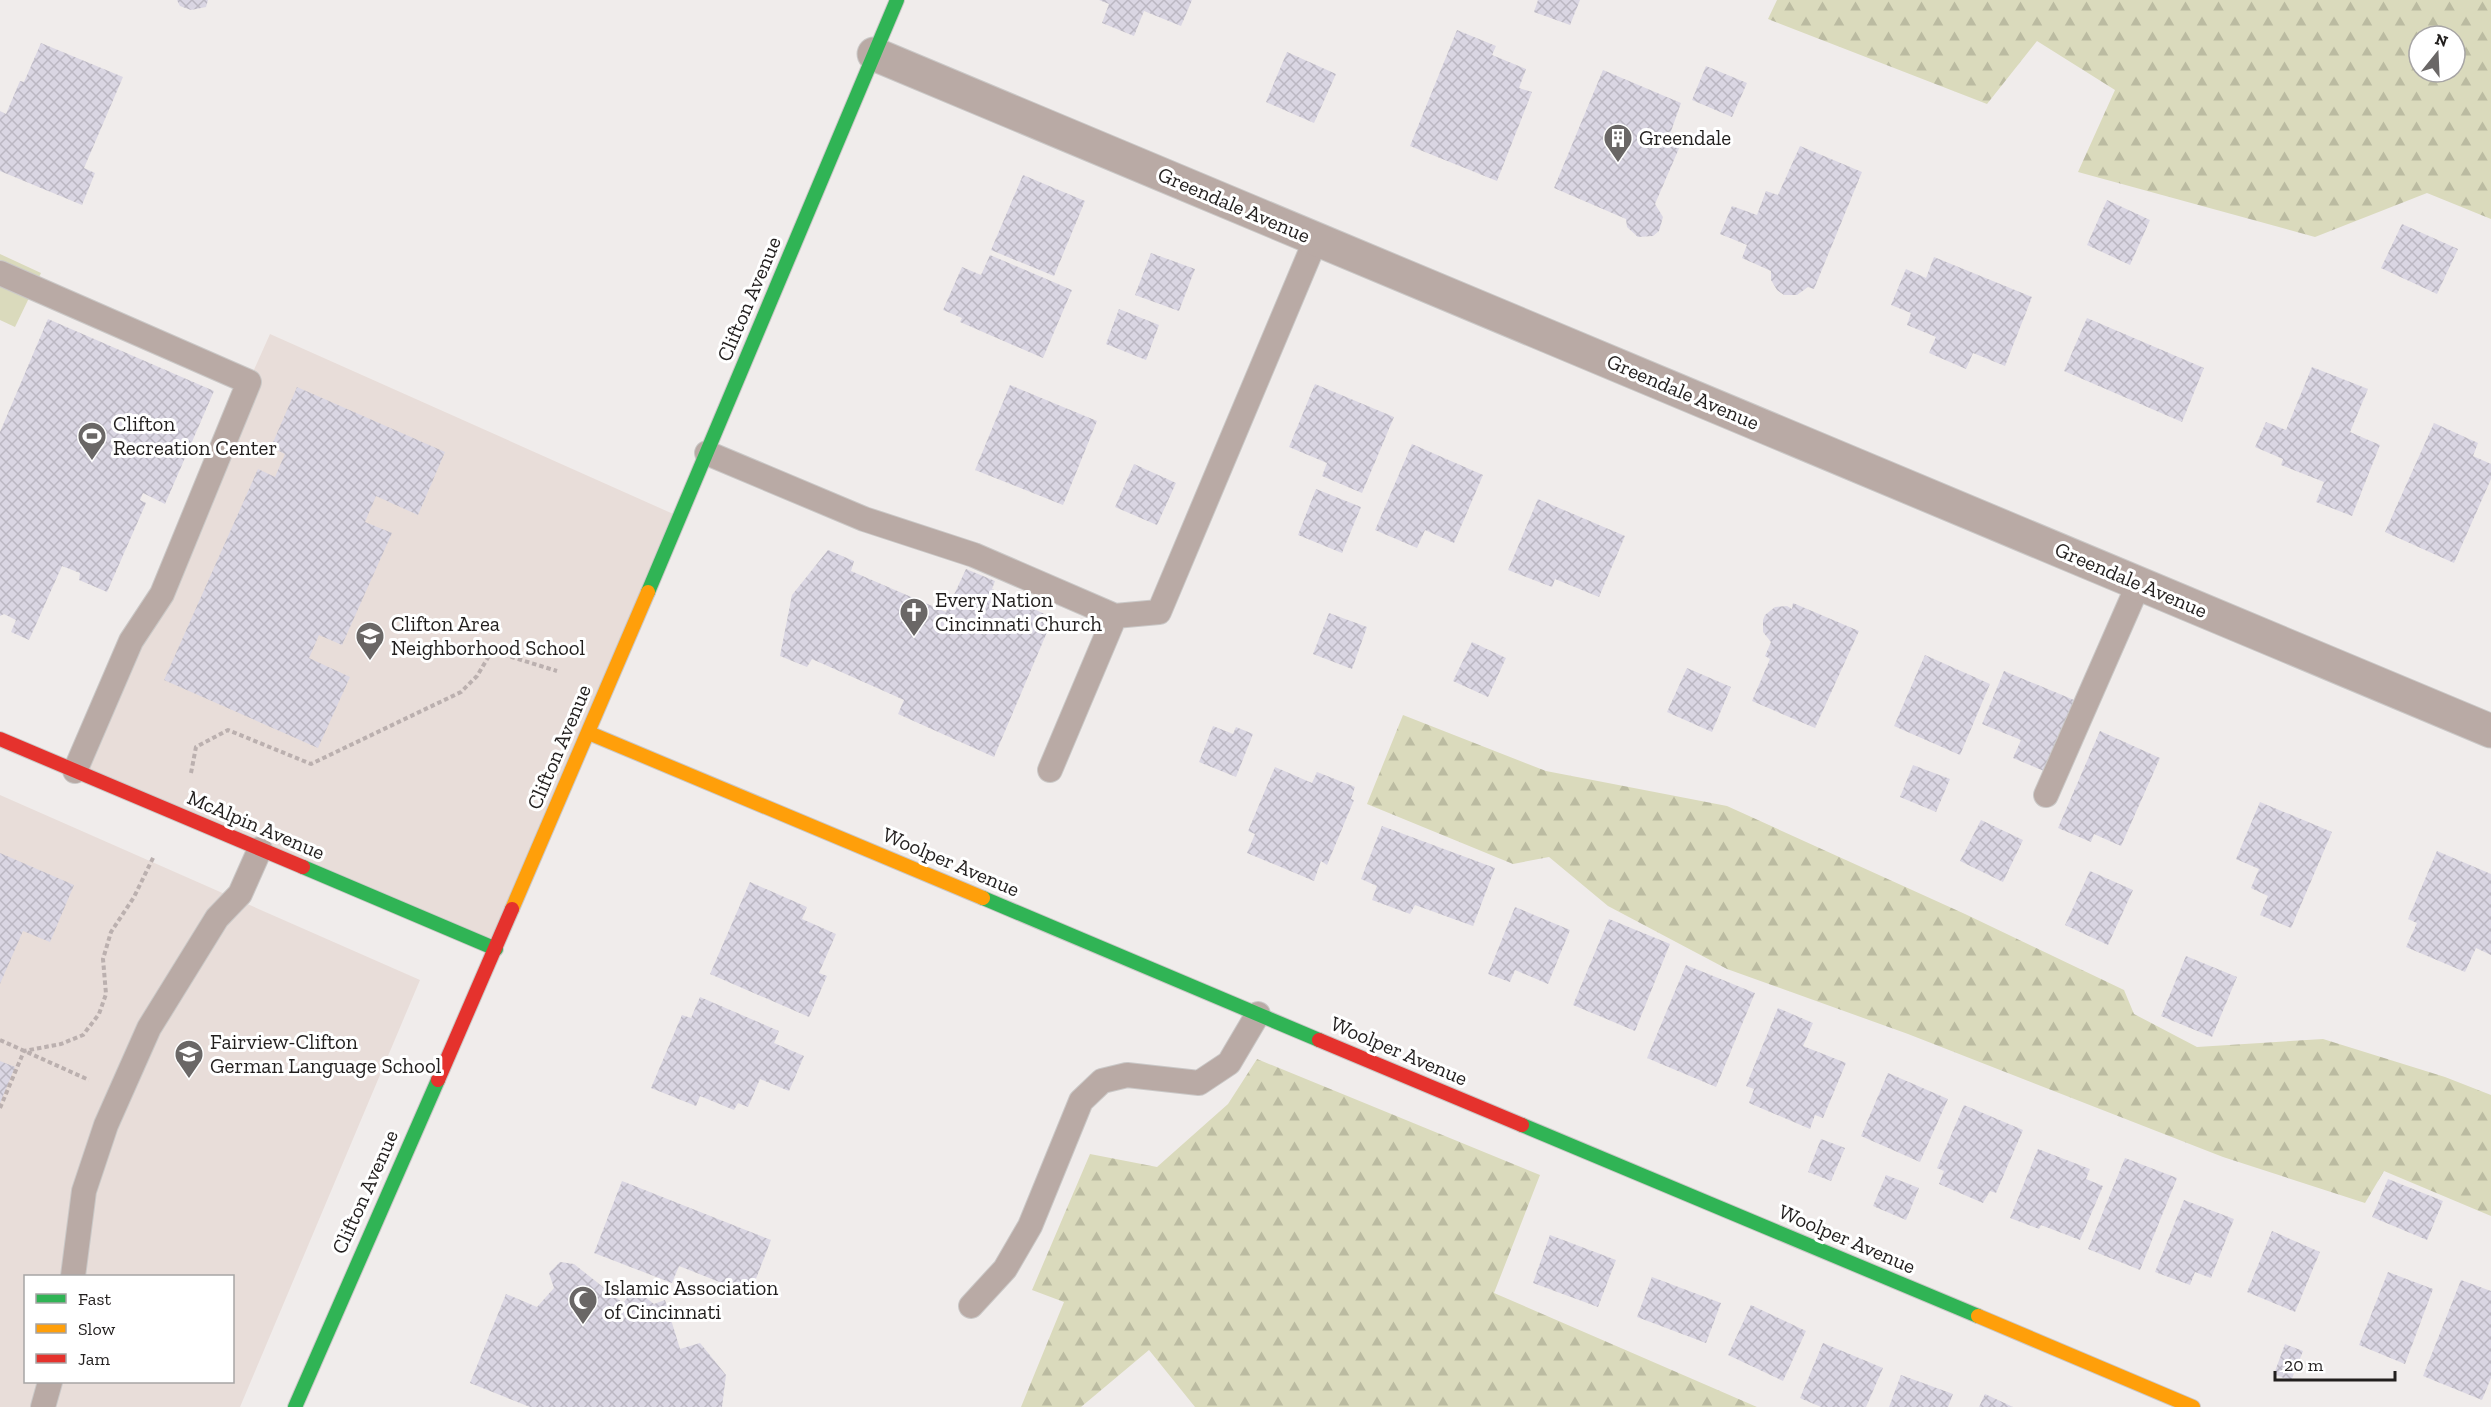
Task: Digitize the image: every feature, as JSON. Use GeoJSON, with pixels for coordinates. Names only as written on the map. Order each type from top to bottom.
{"type":"FeatureCollection","features":[{"type":"Feature","properties":{"kind":"street","name":"Clifton Avenue"},"geometry":{"type":"LineString","coordinates":[[295,1407],[589,732],[897,0]]}},
{"type":"Feature","properties":{"kind":"street","name":"Greendale Avenue"},"geometry":{"type":"LineString","coordinates":[[874,54],[2491,731]]}},
{"type":"Feature","properties":{"kind":"street","name":"Woolper Avenue"},"geometry":{"type":"LineString","coordinates":[[589,732],[2193,1407]]}},
{"type":"Feature","properties":{"kind":"street","name":"McAlpin Avenue"},"geometry":{"type":"LineString","coordinates":[[0,739],[496,949]]}},
{"type":"Feature","properties":{"kind":"lane"},"geometry":{"type":"LineString","coordinates":[[707,453],[864,519],[974,555],[1115,616],[1160,612],[1316,239]]}},
{"type":"Feature","properties":{"kind":"lane"},"geometry":{"type":"LineString","coordinates":[[3,281],[249,382],[162,594],[130,641],[75,771]]}},
{"type":"Feature","properties":{"kind":"lane"},"geometry":{"type":"LineString","coordinates":[[2046,795],[2139,584]]}},
{"type":"Feature","properties":{"kind":"lane"},"geometry":{"type":"LineString","coordinates":[[1050,770],[1115,616]]}},
{"type":"Feature","properties":{"kind":"lane"},"geometry":{"type":"LineString","coordinates":[[73,1275],[84,1191],[106,1125],[149,1028],[217,918],[240,894],[260,849]]}},
{"type":"Feature","properties":{"kind":"lane"},"geometry":{"type":"LineString","coordinates":[[971,1306],[1005,1269],[1030,1226],[1081,1101],[1102,1081],[1127,1076],[1199,1083],[1229,1063],[1258,1014]]}},
{"type":"Feature","properties":{"kind":"lane"},"geometry":{"type":"LineString","coordinates":[[43,1407],[50,1383]]}},
{"type":"Feature","properties":{"kind":"path"},"geometry":{"type":"LineString","coordinates":[[191,774],[196,747],[228,730],[311,764],[461,692],[477,676],[492,651],[557,671]]}},
{"type":"Feature","properties":{"kind":"path"},"geometry":{"type":"LineString","coordinates":[[24,1051],[61,1044],[83,1035],[99,1014],[106,994],[103,959],[111,932],[134,897],[154,856]]}},
{"type":"Feature","properties":{"kind":"path"},"geometry":{"type":"LineString","coordinates":[[0,1040],[89,1080]]}},
{"type":"Feature","properties":{"kind":"path"},"geometry":{"type":"LineString","coordinates":[[0,1108],[24,1051]]}},
{"type":"Feature","properties":{"kind":"shaded area","name":"Clifton Area Neighborhood School"},"geometry":{"type":"Polygon","coordinates":[[[270,334],[680,517],[496,949],[75,771],[270,334]]]}},
{"type":"Feature","properties":{"kind":"shaded area","name":"Fairview-Clifton German Language School"},"geometry":{"type":"Polygon","coordinates":[[[0,795],[420,980],[240,1407],[0,1407],[0,795]]]}},
{"type":"Feature","properties":{"kind":"green space"},"geometry":{"type":"Polygon","coordinates":[[[1777,0],[2491,0],[2491,219],[2427,193],[2315,237],[2078,172],[2115,90],[2037,41],[1987,104],[1768,19],[1777,0]]]}},
{"type":"Feature","properties":{"kind":"green space"},"geometry":{"type":"Polygon","coordinates":[[[0,254],[41,273],[15,327],[0,320],[0,254]]]}},
{"type":"Feature","properties":{"kind":"green space"},"geometry":{"type":"Polygon","coordinates":[[[1403,715],[1546,771],[1727,806],[1965,914],[2124,990],[2134,1014],[2197,1047],[2323,1039],[2445,1077],[2491,1095],[2491,1216],[2384,1171],[2365,1203],[2223,1157],[1908,1034],[1727,969],[1608,906],[1549,857],[1513,864],[1367,804],[1403,715]]]}},
{"type":"Feature","properties":{"kind":"green space"},"geometry":{"type":"Polygon","coordinates":[[[1257,1059],[1540,1175],[1494,1293],[1757,1407],[1195,1407],[1149,1350],[1081,1407],[1021,1407],[1064,1302],[1032,1290],[1090,1154],[1157,1167],[1228,1104],[1257,1059]]]}},
{"type":"Feature","properties":{"kind":"building"},"geometry":{"type":"Polygon","coordinates":[[[177,0],[208,0],[206,7],[191,10],[180,6],[177,0]]]}},
{"type":"Feature","properties":{"kind":"building"},"geometry":{"type":"Polygon","coordinates":[[[1099,0],[1192,0],[1181,26],[1144,11],[1134,36],[1102,23],[1109,4],[1099,0]]]}},
{"type":"Feature","properties":{"kind":"building"},"geometry":{"type":"Polygon","coordinates":[[[1538,0],[1580,0],[1570,25],[1534,12],[1538,0]]]}},
{"type":"Feature","properties":{"kind":"building"},"geometry":{"type":"Polygon","coordinates":[[[1457,30],[1496,46],[1492,55],[1526,69],[1519,88],[1532,92],[1497,181],[1410,146],[1457,30]]]}},
{"type":"Feature","properties":{"kind":"building"},"geometry":{"type":"Polygon","coordinates":[[[41,43],[123,77],[84,168],[95,173],[82,205],[0,171],[0,111],[6,114],[20,81],[24,82],[41,43]]]}},
{"type":"Feature","properties":{"kind":"building"},"geometry":{"type":"Polygon","coordinates":[[[1287,52],[1336,74],[1314,123],[1266,102],[1287,52]]]}},
{"type":"Feature","properties":{"kind":"building"},"geometry":{"type":"Polygon","coordinates":[[[1706,66],[1747,83],[1732,117],[1692,100],[1706,66]]]}},
{"type":"Feature","properties":{"kind":"building","name":"Greendale"},"geometry":{"type":"Polygon","coordinates":[[[1603,70],[1681,103],[1670,134],[1683,139],[1655,204],[1663,217],[1659,231],[1653,236],[1638,237],[1627,227],[1626,219],[1554,188],[1603,70]]]}},
{"type":"Feature","properties":{"kind":"building"},"geometry":{"type":"Polygon","coordinates":[[[1800,146],[1862,172],[1814,289],[1808,287],[1797,295],[1784,295],[1777,290],[1771,280],[1771,271],[1742,258],[1747,245],[1720,234],[1732,206],[1757,215],[1766,191],[1778,195],[1800,146]]]}},
{"type":"Feature","properties":{"kind":"building"},"geometry":{"type":"Polygon","coordinates":[[[1023,175],[1085,201],[1054,276],[991,250],[1023,175]]]}},
{"type":"Feature","properties":{"kind":"building"},"geometry":{"type":"Polygon","coordinates":[[[2107,200],[2150,220],[2130,265],[2087,245],[2107,200]]]}},
{"type":"Feature","properties":{"kind":"building"},"geometry":{"type":"Polygon","coordinates":[[[2402,224],[2458,249],[2437,294],[2381,268],[2402,224]]]}},
{"type":"Feature","properties":{"kind":"building"},"geometry":{"type":"Polygon","coordinates":[[[1151,253],[1195,269],[1179,311],[1135,295],[1151,253]]]}},
{"type":"Feature","properties":{"kind":"building"},"geometry":{"type":"Polygon","coordinates":[[[990,255],[1072,290],[1043,358],[960,322],[962,318],[943,310],[962,267],[981,275],[990,255]]]}},
{"type":"Feature","properties":{"kind":"building"},"geometry":{"type":"Polygon","coordinates":[[[1934,257],[2032,297],[2005,366],[1973,353],[1966,369],[1929,353],[1936,337],[1907,325],[1911,313],[1891,305],[1906,269],[1926,278],[1934,257]]]}},
{"type":"Feature","properties":{"kind":"building"},"geometry":{"type":"Polygon","coordinates":[[[1119,309],[1159,325],[1146,360],[1106,344],[1119,309]]]}},
{"type":"Feature","properties":{"kind":"building"},"geometry":{"type":"Polygon","coordinates":[[[2087,318],[2204,368],[2182,422],[2064,371],[2087,318]]]}},
{"type":"Feature","properties":{"kind":"building","name":"Clifton Recreation Center"},"geometry":{"type":"Polygon","coordinates":[[[48,319],[214,391],[165,504],[143,493],[140,500],[146,503],[107,592],[79,580],[80,573],[62,566],[29,640],[11,632],[16,620],[4,614],[0,616],[0,432],[48,319]]]}},
{"type":"Feature","properties":{"kind":"building"},"geometry":{"type":"Polygon","coordinates":[[[2312,367],[2368,389],[2350,432],[2380,445],[2352,516],[2316,502],[2324,482],[2281,465],[2283,459],[2255,447],[2266,422],[2286,430],[2312,367]]]}},
{"type":"Feature","properties":{"kind":"building"},"geometry":{"type":"Polygon","coordinates":[[[1315,384],[1394,417],[1362,493],[1322,476],[1327,463],[1289,447],[1315,384]]]}},
{"type":"Feature","properties":{"kind":"building"},"geometry":{"type":"Polygon","coordinates":[[[1010,385],[1097,421],[1063,505],[975,470],[1010,385]]]}},
{"type":"Feature","properties":{"kind":"building"},"geometry":{"type":"Polygon","coordinates":[[[297,387],[445,452],[418,515],[376,496],[365,522],[392,533],[342,645],[319,635],[309,658],[350,677],[318,748],[164,680],[258,469],[275,477],[285,454],[271,447],[297,387]]]}},
{"type":"Feature","properties":{"kind":"building"},"geometry":{"type":"Polygon","coordinates":[[[2434,423],[2478,443],[2473,456],[2491,464],[2491,479],[2454,563],[2385,532],[2434,423]]]}},
{"type":"Feature","properties":{"kind":"building"},"geometry":{"type":"Polygon","coordinates":[[[1412,444],[1483,475],[1454,543],[1425,530],[1417,548],[1375,530],[1412,444]]]}},
{"type":"Feature","properties":{"kind":"building"},"geometry":{"type":"Polygon","coordinates":[[[1134,464],[1176,483],[1157,525],[1115,507],[1134,464]]]}},
{"type":"Feature","properties":{"kind":"building"},"geometry":{"type":"Polygon","coordinates":[[[1316,489],[1361,507],[1342,553],[1298,535],[1316,489]]]}},
{"type":"Feature","properties":{"kind":"building"},"geometry":{"type":"Polygon","coordinates":[[[1538,499],[1625,536],[1599,597],[1555,579],[1552,587],[1508,570],[1538,499]]]}},
{"type":"Feature","properties":{"kind":"building","name":"Every Nation Cincinnati Church"},"geometry":{"type":"Polygon","coordinates":[[[828,550],[854,561],[851,571],[946,612],[966,569],[995,581],[992,589],[1053,618],[994,757],[898,714],[904,700],[812,659],[807,667],[780,656],[792,595],[828,550]]]}},
{"type":"Feature","properties":{"kind":"building"},"geometry":{"type":"Polygon","coordinates":[[[1793,603],[1859,631],[1815,728],[1752,701],[1770,659],[1765,656],[1771,642],[1763,632],[1765,615],[1775,607],[1787,606],[1792,609],[1793,603]]]}},
{"type":"Feature","properties":{"kind":"building"},"geometry":{"type":"Polygon","coordinates":[[[1329,613],[1367,627],[1352,669],[1313,654],[1329,613]]]}},
{"type":"Feature","properties":{"kind":"building"},"geometry":{"type":"Polygon","coordinates":[[[1472,642],[1506,658],[1488,697],[1453,681],[1472,642]]]}},
{"type":"Feature","properties":{"kind":"building"},"geometry":{"type":"Polygon","coordinates":[[[1925,655],[1990,684],[1960,755],[1894,726],[1925,655]]]}},
{"type":"Feature","properties":{"kind":"building"},"geometry":{"type":"Polygon","coordinates":[[[1687,668],[1731,687],[1712,732],[1667,712],[1687,668]]]}},
{"type":"Feature","properties":{"kind":"building"},"geometry":{"type":"Polygon","coordinates":[[[2004,671],[2074,700],[2044,771],[2013,758],[2021,740],[1982,724],[2004,671]]]}},
{"type":"Feature","properties":{"kind":"building"},"geometry":{"type":"Polygon","coordinates":[[[1213,726],[1233,734],[1236,727],[1253,734],[1236,777],[1199,762],[1213,726]]]}},
{"type":"Feature","properties":{"kind":"building"},"geometry":{"type":"Polygon","coordinates":[[[2100,731],[2160,758],[2121,846],[2094,834],[2091,842],[2058,828],[2100,731]]]}},
{"type":"Feature","properties":{"kind":"building"},"geometry":{"type":"Polygon","coordinates":[[[1913,765],[1950,779],[1936,812],[1900,797],[1913,765]]]}},
{"type":"Feature","properties":{"kind":"building"},"geometry":{"type":"Polygon","coordinates":[[[1275,767],[1312,783],[1317,772],[1355,787],[1351,799],[1354,800],[1327,865],[1321,861],[1314,881],[1247,853],[1255,834],[1248,831],[1275,767]]]}},
{"type":"Feature","properties":{"kind":"building"},"geometry":{"type":"Polygon","coordinates":[[[2260,802],[2332,832],[2291,928],[2260,915],[2268,896],[2251,888],[2259,869],[2236,859],[2260,802]]]}},
{"type":"Feature","properties":{"kind":"building"},"geometry":{"type":"Polygon","coordinates":[[[1981,820],[2023,840],[2003,882],[1960,861],[1981,820]]]}},
{"type":"Feature","properties":{"kind":"building"},"geometry":{"type":"Polygon","coordinates":[[[1382,826],[1495,868],[1473,926],[1415,905],[1410,914],[1372,900],[1377,886],[1361,879],[1382,826]]]}},
{"type":"Feature","properties":{"kind":"building"},"geometry":{"type":"Polygon","coordinates":[[[2437,851],[2491,874],[2491,955],[2476,948],[2465,972],[2406,947],[2417,923],[2408,919],[2437,851]]]}},
{"type":"Feature","properties":{"kind":"building"},"geometry":{"type":"Polygon","coordinates":[[[0,853],[74,885],[50,942],[23,931],[0,984],[0,853]]]}},
{"type":"Feature","properties":{"kind":"building"},"geometry":{"type":"Polygon","coordinates":[[[2090,871],[2133,890],[2108,945],[2065,925],[2090,871]]]}},
{"type":"Feature","properties":{"kind":"building"},"geometry":{"type":"Polygon","coordinates":[[[750,882],[807,907],[802,919],[836,934],[819,973],[827,976],[809,1017],[710,974],[750,882]]]}},
{"type":"Feature","properties":{"kind":"building"},"geometry":{"type":"Polygon","coordinates":[[[1515,907],[1570,930],[1548,984],[1515,970],[1510,982],[1488,974],[1515,907]]]}},
{"type":"Feature","properties":{"kind":"building"},"geometry":{"type":"Polygon","coordinates":[[[1609,919],[1670,944],[1635,1031],[1573,1005],[1609,919]]]}},
{"type":"Feature","properties":{"kind":"building"},"geometry":{"type":"Polygon","coordinates":[[[2186,956],[2237,977],[2212,1037],[2161,1016],[2186,956]]]}},
{"type":"Feature","properties":{"kind":"building"},"geometry":{"type":"Polygon","coordinates":[[[1686,965],[1755,993],[1716,1087],[1647,1058],[1686,965]]]}},
{"type":"Feature","properties":{"kind":"building"},"geometry":{"type":"Polygon","coordinates":[[[700,997],[779,1031],[774,1043],[804,1056],[789,1091],[760,1079],[748,1107],[738,1103],[734,1110],[700,1096],[696,1106],[651,1088],[682,1015],[691,1018],[700,997]]]}},
{"type":"Feature","properties":{"kind":"building"},"geometry":{"type":"Polygon","coordinates":[[[1778,1008],[1813,1023],[1803,1046],[1846,1063],[1823,1118],[1815,1115],[1810,1129],[1749,1103],[1754,1089],[1746,1086],[1778,1008]]]}},
{"type":"Feature","properties":{"kind":"building"},"geometry":{"type":"Polygon","coordinates":[[[0,1061],[15,1067],[0,1103],[0,1061]]]}},
{"type":"Feature","properties":{"kind":"building"},"geometry":{"type":"Polygon","coordinates":[[[1888,1073],[1948,1099],[1920,1162],[1861,1136],[1888,1073]]]}},
{"type":"Feature","properties":{"kind":"building"},"geometry":{"type":"Polygon","coordinates":[[[1964,1105],[2023,1130],[1996,1193],[1990,1191],[1983,1203],[1939,1184],[1944,1171],[1937,1168],[1964,1105]]]}},
{"type":"Feature","properties":{"kind":"building"},"geometry":{"type":"Polygon","coordinates":[[[1821,1139],[1845,1148],[1831,1181],[1808,1172],[1821,1139]]]}},
{"type":"Feature","properties":{"kind":"building"},"geometry":{"type":"Polygon","coordinates":[[[2038,1149],[2090,1169],[2086,1179],[2103,1186],[2080,1240],[2041,1225],[2039,1229],[2010,1218],[2038,1149]]]}},
{"type":"Feature","properties":{"kind":"building"},"geometry":{"type":"Polygon","coordinates":[[[2125,1158],[2177,1178],[2140,1270],[2088,1249],[2125,1158]]]}},
{"type":"Feature","properties":{"kind":"building"},"geometry":{"type":"Polygon","coordinates":[[[1886,1175],[1919,1188],[1906,1220],[1873,1206],[1886,1175]]]}},
{"type":"Feature","properties":{"kind":"building"},"geometry":{"type":"Polygon","coordinates":[[[2388,1179],[2443,1201],[2427,1240],[2372,1217],[2388,1179]]]}},
{"type":"Feature","properties":{"kind":"building"},"geometry":{"type":"Polygon","coordinates":[[[622,1181],[771,1240],[750,1294],[679,1266],[672,1283],[594,1253],[622,1181]]]}},
{"type":"Feature","properties":{"kind":"building"},"geometry":{"type":"Polygon","coordinates":[[[2184,1200],[2234,1219],[2211,1278],[2195,1272],[2190,1285],[2155,1272],[2184,1200]]]}},
{"type":"Feature","properties":{"kind":"building"},"geometry":{"type":"Polygon","coordinates":[[[2272,1231],[2320,1252],[2295,1312],[2247,1292],[2272,1231]]]}},
{"type":"Feature","properties":{"kind":"building"},"geometry":{"type":"Polygon","coordinates":[[[1550,1235],[1616,1260],[1598,1307],[1533,1283],[1550,1235]]]}},
{"type":"Feature","properties":{"kind":"building","name":"Islamic Association of Cincinnati"},"geometry":{"type":"Polygon","coordinates":[[[560,1262],[574,1264],[623,1303],[635,1289],[654,1304],[665,1300],[680,1349],[700,1343],[726,1375],[722,1407],[530,1407],[470,1383],[506,1294],[537,1307],[554,1288],[549,1273],[560,1262]]]}},
{"type":"Feature","properties":{"kind":"building"},"geometry":{"type":"Polygon","coordinates":[[[2388,1272],[2433,1289],[2405,1364],[2359,1345],[2388,1272]]]}},
{"type":"Feature","properties":{"kind":"building"},"geometry":{"type":"Polygon","coordinates":[[[1652,1277],[1721,1303],[1706,1343],[1637,1317],[1652,1277]]]}},
{"type":"Feature","properties":{"kind":"building"},"geometry":{"type":"Polygon","coordinates":[[[2461,1280],[2491,1291],[2491,1378],[2482,1400],[2423,1376],[2461,1280]]]}},
{"type":"Feature","properties":{"kind":"building"},"geometry":{"type":"Polygon","coordinates":[[[1751,1305],[1806,1331],[1783,1381],[1728,1355],[1751,1305]]]}},
{"type":"Feature","properties":{"kind":"building"},"geometry":{"type":"Polygon","coordinates":[[[1823,1343],[1883,1368],[1866,1407],[1821,1407],[1800,1398],[1823,1343]]]}},
{"type":"Feature","properties":{"kind":"building"},"geometry":{"type":"Polygon","coordinates":[[[2285,1344],[2303,1351],[2291,1381],[2274,1374],[2285,1344]]]}},
{"type":"Feature","properties":{"kind":"building"},"geometry":{"type":"Polygon","coordinates":[[[1901,1375],[1953,1394],[1948,1407],[1889,1407],[1901,1375]]]}},
{"type":"Feature","properties":{"kind":"building"},"geometry":{"type":"Polygon","coordinates":[[[1985,1394],[2013,1407],[1979,1407],[1985,1394]]]}},
{"type":"Feature","properties":{"kind":"traffic: fast"},"geometry":{"type":"LineString","coordinates":[[648,592],[897,0]]}},
{"type":"Feature","properties":{"kind":"traffic: fast"},"geometry":{"type":"LineString","coordinates":[[303,867],[496,949]]}},
{"type":"Feature","properties":{"kind":"traffic: fast"},"geometry":{"type":"LineString","coordinates":[[983,898],[1319,1040]]}},
{"type":"Feature","properties":{"kind":"traffic: fast"},"geometry":{"type":"LineString","coordinates":[[295,1407],[438,1080]]}},
{"type":"Feature","properties":{"kind":"traffic: fast"},"geometry":{"type":"LineString","coordinates":[[1522,1125],[1978,1316]]}},
{"type":"Feature","properties":{"kind":"traffic: slow"},"geometry":{"type":"LineString","coordinates":[[512,909],[648,592]]}},
{"type":"Feature","properties":{"kind":"traffic: slow"},"geometry":{"type":"LineString","coordinates":[[589,733],[983,898]]}},
{"type":"Feature","properties":{"kind":"traffic: slow"},"geometry":{"type":"LineString","coordinates":[[1978,1316],[2193,1407]]}},
{"type":"Feature","properties":{"kind":"traffic: jam"},"geometry":{"type":"LineString","coordinates":[[0,739],[303,867]]}},
{"type":"Feature","properties":{"kind":"traffic: jam"},"geometry":{"type":"LineString","coordinates":[[438,1080],[512,909]]}},
{"type":"Feature","properties":{"kind":"traffic: jam"},"geometry":{"type":"LineString","coordinates":[[1319,1040],[1522,1125]]}},
{"type":"Feature","properties":{"kind":"place","name":"Greendale"},"geometry":{"type":"Point","coordinates":[1618,164]}},
{"type":"Feature","properties":{"kind":"place","name":"Clifton Recreation Center"},"geometry":{"type":"Point","coordinates":[92,462]}},
{"type":"Feature","properties":{"kind":"place","name":"Every Nation Cincinnati Church"},"geometry":{"type":"Point","coordinates":[914,638]}},
{"type":"Feature","properties":{"kind":"place","name":"Clifton Area Neighborhood School"},"geometry":{"type":"Point","coordinates":[370,662]}},
{"type":"Feature","properties":{"kind":"place","name":"Fairview-Clifton German Language School"},"geometry":{"type":"Point","coordinates":[189,1080]}},
{"type":"Feature","properties":{"kind":"place","name":"Islamic Association of Cincinnati"},"geometry":{"type":"Point","coordinates":[583,1326]}}]}
